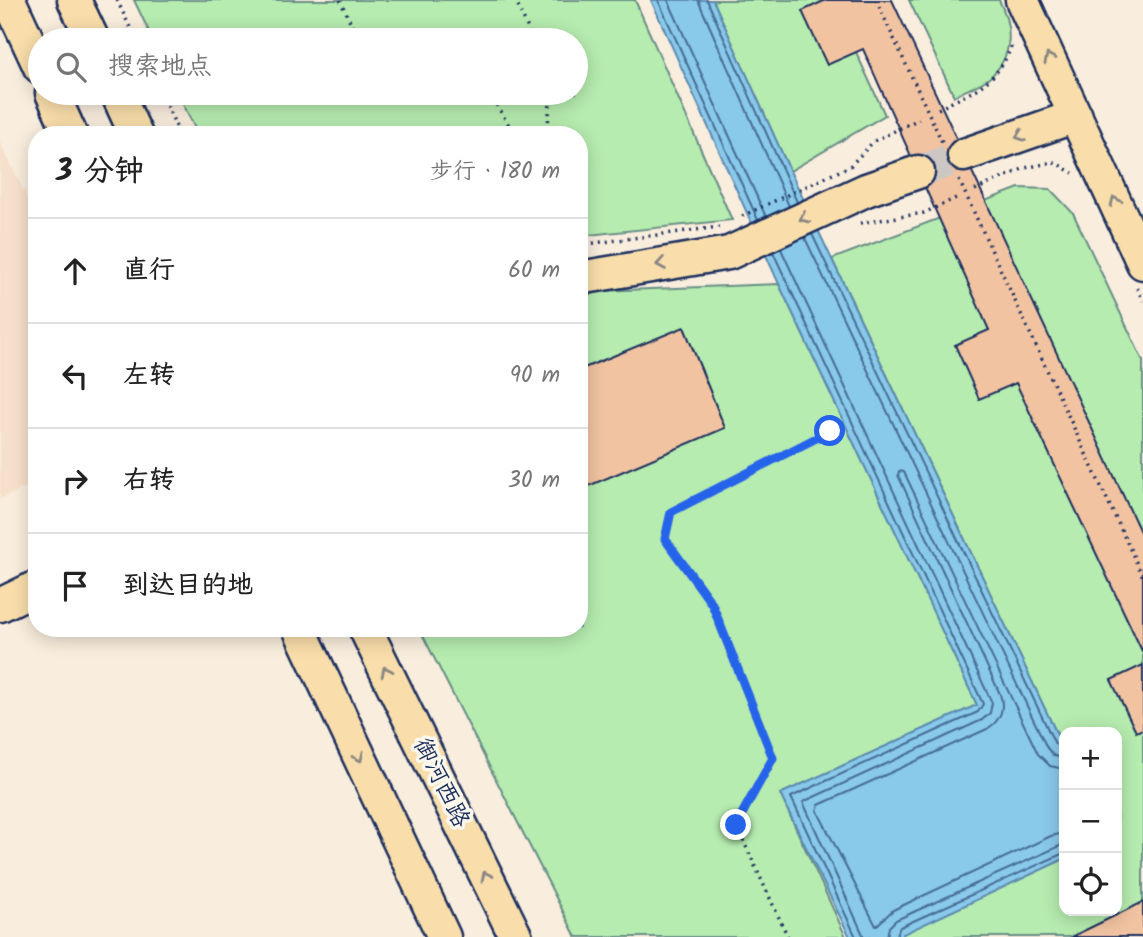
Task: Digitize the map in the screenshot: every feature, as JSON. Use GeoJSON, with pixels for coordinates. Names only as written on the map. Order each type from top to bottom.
{"type":"FeatureCollection","features":[{"type":"Feature","properties":{"kind":"main road"},"geometry":{"type":"LineString","coordinates":[[9,0],[28,41]]}},
{"type":"Feature","properties":{"kind":"main road"},"geometry":{"type":"LineString","coordinates":[[74,0],[87,28]]}},
{"type":"Feature","properties":{"kind":"main road"},"geometry":{"type":"LineString","coordinates":[[1022,0],[1076,116],[1137,270]]}},
{"type":"Feature","properties":{"kind":"main road"},"geometry":{"type":"LineString","coordinates":[[57,105],[67,126]]}},
{"type":"Feature","properties":{"kind":"main road"},"geometry":{"type":"LineString","coordinates":[[122,105],[132,126]]}},
{"type":"Feature","properties":{"kind":"main road"},"geometry":{"type":"LineString","coordinates":[[955,160],[1076,116]]}},
{"type":"Feature","properties":{"kind":"main road"},"geometry":{"type":"LineString","coordinates":[[588,276],[724,240],[858,178],[918,172]]}},
{"type":"Feature","properties":{"kind":"main road"},"geometry":{"type":"LineString","coordinates":[[0,605],[28,591]]}},
{"type":"Feature","properties":{"kind":"main road"},"geometry":{"type":"LineString","coordinates":[[303,637],[444,937]]}},
{"type":"Feature","properties":{"kind":"main road","name":"御河西路"},"geometry":{"type":"LineString","coordinates":[[369,637],[516,937]]}},
{"type":"Feature","properties":{"kind":"path"},"geometry":{"type":"LineString","coordinates":[[117,0],[130,28]]}},
{"type":"Feature","properties":{"kind":"path"},"geometry":{"type":"LineString","coordinates":[[340,0],[353,28]]}},
{"type":"Feature","properties":{"kind":"path"},"geometry":{"type":"LineString","coordinates":[[514,0],[527,28]]}},
{"type":"Feature","properties":{"kind":"path"},"geometry":{"type":"LineString","coordinates":[[876,0],[955,160],[1143,576]]}},
{"type":"Feature","properties":{"kind":"path"},"geometry":{"type":"LineString","coordinates":[[938,109],[988,83],[1007,58],[1014,39]]}},
{"type":"Feature","properties":{"kind":"path"},"geometry":{"type":"LineString","coordinates":[[166,105],[176,126]]}},
{"type":"Feature","properties":{"kind":"path"},"geometry":{"type":"LineString","coordinates":[[496,105],[510,126]]}},
{"type":"Feature","properties":{"kind":"path"},"geometry":{"type":"LineString","coordinates":[[548,126],[550,105]]}},
{"type":"Feature","properties":{"kind":"path"},"geometry":{"type":"LineString","coordinates":[[588,245],[724,240],[858,178],[874,141],[919,119]]}},
{"type":"Feature","properties":{"kind":"path"},"geometry":{"type":"LineString","coordinates":[[975,190],[1025,168],[1055,162],[1080,177]]}},
{"type":"Feature","properties":{"kind":"path"},"geometry":{"type":"LineString","coordinates":[[856,223],[924,213],[956,198]]}},
{"type":"Feature","properties":{"kind":"path"},"geometry":{"type":"LineString","coordinates":[[1137,270],[1143,301]]}},
{"type":"Feature","properties":{"kind":"path"},"geometry":{"type":"LineString","coordinates":[[788,937],[736,825],[773,758],[712,604],[665,539],[671,512],[830,431]]}},
{"type":"Feature","properties":{"kind":"shaded area"},"geometry":{"type":"Polygon","coordinates":[[[0,142],[28,200],[28,486],[0,499],[0,142]]]}},
{"type":"Feature","properties":{"kind":"green space"},"geometry":{"type":"Polygon","coordinates":[[[134,0],[635,0],[732,220],[588,235],[588,126],[194,126],[184,105],[588,105],[588,28],[147,28],[134,0]]]}},
{"type":"Feature","properties":{"kind":"green space"},"geometry":{"type":"Polygon","coordinates":[[[713,0],[832,0],[885,115],[790,171],[713,0]]]}},
{"type":"Feature","properties":{"kind":"green space"},"geometry":{"type":"Polygon","coordinates":[[[909,0],[999,0],[1007,20],[1009,40],[1007,51],[997,69],[985,81],[954,96],[909,0]]]}},
{"type":"Feature","properties":{"kind":"green space"},"geometry":{"type":"Polygon","coordinates":[[[1019,188],[1050,189],[1073,213],[1143,361],[1143,937],[903,937],[902,934],[1059,861],[1059,916],[1122,916],[1122,727],[1059,727],[1059,738],[832,259],[1019,188]]]}},
{"type":"Feature","properties":{"kind":"green space"},"geometry":{"type":"Polygon","coordinates":[[[779,284],[977,705],[780,794],[846,937],[576,937],[424,637],[588,637],[588,296],[600,291],[779,284]]]}},
{"type":"Feature","properties":{"kind":"water"},"geometry":{"type":"Polygon","coordinates":[[[651,0],[713,0],[790,171],[1059,738],[1059,861],[903,934],[904,937],[850,937],[780,794],[977,705],[779,284],[651,0]]]}},
{"type":"Feature","properties":{"kind":"building"},"geometry":{"type":"Polygon","coordinates":[[[826,0],[892,0],[1143,538],[1143,653],[1016,383],[979,399],[955,345],[989,330],[863,49],[827,65],[802,11],[826,0]]]}},
{"type":"Feature","properties":{"kind":"building"},"geometry":{"type":"Polygon","coordinates":[[[684,327],[725,428],[588,486],[588,366],[684,327]]]}},
{"type":"Feature","properties":{"kind":"building"},"geometry":{"type":"Polygon","coordinates":[[[1143,665],[1143,729],[1136,732],[1111,680],[1143,665]]]}},
{"type":"Feature","properties":{"kind":"building"},"geometry":{"type":"Polygon","coordinates":[[[1143,902],[1143,937],[1071,937],[1114,916],[1122,916],[1122,912],[1143,902]]]}},
{"type":"Feature","properties":{"kind":"tunnel"},"geometry":{"type":"LineString","coordinates":[[918,172],[964,155]]}},
{"type":"Feature","properties":{"kind":"route"},"geometry":{"type":"LineString","coordinates":[[736,825],[773,758],[712,604],[665,539],[671,512],[830,431]]}}]}
